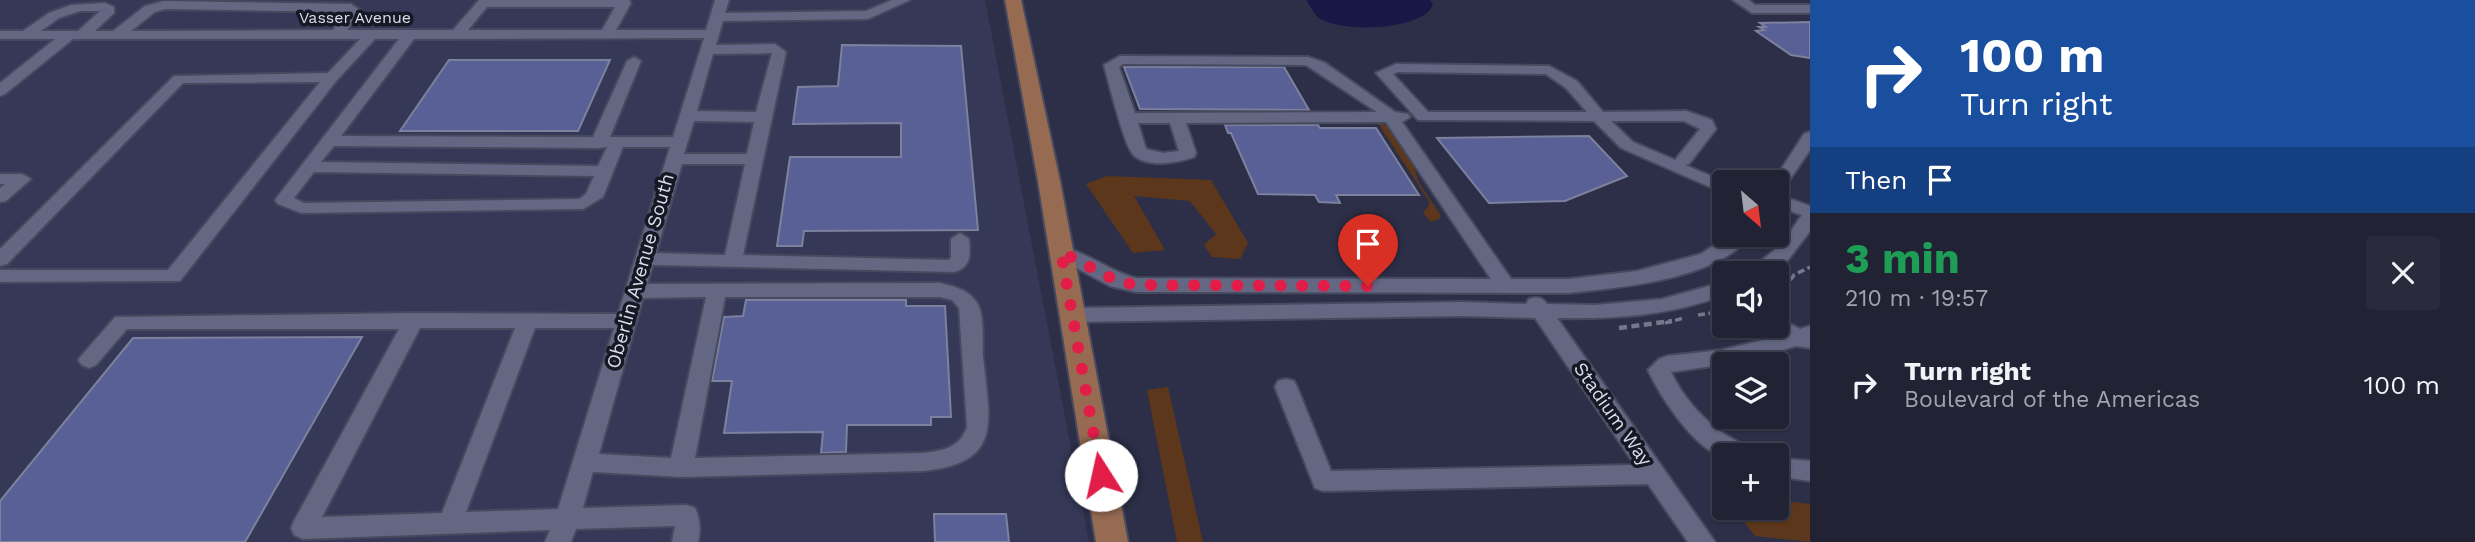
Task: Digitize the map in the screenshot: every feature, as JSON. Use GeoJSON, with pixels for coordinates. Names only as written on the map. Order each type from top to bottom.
{"type":"FeatureCollection","features":[{"type":"Feature","properties":{"kind":"main road"},"geometry":{"type":"LineString","coordinates":[[1013,0],[1112,542]]}},
{"type":"Feature","properties":{"kind":"street"},"geometry":{"type":"LineString","coordinates":[[714,25],[868,15],[903,0]]}},
{"type":"Feature","properties":{"kind":"street"},"geometry":{"type":"LineString","coordinates":[[1740,0],[1752,9],[1810,9]]}},
{"type":"Feature","properties":{"kind":"street"},"geometry":{"type":"LineString","coordinates":[[457,34],[479,1],[628,2]]}},
{"type":"Feature","properties":{"kind":"street"},"geometry":{"type":"LineString","coordinates":[[606,35],[628,2]]}},
{"type":"Feature","properties":{"kind":"street"},"geometry":{"type":"LineString","coordinates":[[116,35],[159,3],[351,8],[354,11],[337,34]]}},
{"type":"Feature","properties":{"kind":"street"},"geometry":{"type":"LineString","coordinates":[[0,91],[75,35],[102,19],[108,10],[106,7],[83,6],[59,11],[26,35]]}},
{"type":"Feature","properties":{"kind":"street"},"geometry":{"type":"LineString","coordinates":[[714,25],[775,48],[779,52],[733,260]]}},
{"type":"Feature","properties":{"kind":"street","name":"Vasser Avenue"},"geometry":{"type":"LineString","coordinates":[[0,35],[606,35],[714,25]]}},
{"type":"Feature","properties":{"kind":"street","name":"Oberlin Avenue South"},"geometry":{"type":"LineString","coordinates":[[558,542],[568,517],[714,25]]}},
{"type":"Feature","properties":{"kind":"street"},"geometry":{"type":"LineString","coordinates":[[0,276],[173,276],[332,77],[372,34]]}},
{"type":"Feature","properties":{"kind":"street","name":"Stadium Way"},"geometry":{"type":"LineString","coordinates":[[1129,118],[1111,65],[1120,60],[1308,61],[1320,66],[1378,105],[1391,117],[1514,286],[1540,310],[1702,542]]}},
{"type":"Feature","properties":{"kind":"street"},"geometry":{"type":"LineString","coordinates":[[607,144],[634,61]]}},
{"type":"Feature","properties":{"kind":"street"},"geometry":{"type":"LineString","coordinates":[[1424,117],[1385,77],[1385,71],[1396,68],[1549,69],[1561,75],[1607,123],[1616,137],[1642,153],[1712,182]]}},
{"type":"Feature","properties":{"kind":"street"},"geometry":{"type":"LineString","coordinates":[[0,260],[179,79],[332,77]]}},
{"type":"Feature","properties":{"kind":"street"},"geometry":{"type":"LineString","coordinates":[[687,116],[763,117]]}},
{"type":"Feature","properties":{"kind":"street"},"geometry":{"type":"LineString","coordinates":[[1176,118],[1188,153],[1180,156],[1150,157],[1139,151],[1129,118],[1424,117],[1607,123],[1641,145],[1712,171]]}},
{"type":"Feature","properties":{"kind":"street"},"geometry":{"type":"LineString","coordinates":[[1789,170],[1810,137]]}},
{"type":"Feature","properties":{"kind":"street"},"geometry":{"type":"LineString","coordinates":[[328,141],[607,144],[754,159]]}},
{"type":"Feature","properties":{"kind":"street"},"geometry":{"type":"LineString","coordinates":[[308,167],[605,171]]}},
{"type":"Feature","properties":{"kind":"street"},"geometry":{"type":"LineString","coordinates":[[0,179],[22,179],[0,197]]}},
{"type":"Feature","properties":{"kind":"street"},"geometry":{"type":"LineString","coordinates":[[1776,261],[1794,244],[1810,214],[1789,205]]}},
{"type":"Feature","properties":{"kind":"street"},"geometry":{"type":"LineString","coordinates":[[643,259],[954,266],[961,259],[960,239]]}},
{"type":"Feature","properties":{"kind":"street"},"geometry":{"type":"LineString","coordinates":[[1061,252],[1117,281],[1136,285],[1569,286],[1635,279],[1697,263],[1722,247]]}},
{"type":"Feature","properties":{"kind":"street"},"geometry":{"type":"LineString","coordinates":[[681,467],[717,290]]}},
{"type":"Feature","properties":{"kind":"street"},"geometry":{"type":"LineString","coordinates":[[583,462],[681,467],[940,460],[957,455],[976,438],[978,427],[968,306],[959,295],[940,290],[635,291]]}},
{"type":"Feature","properties":{"kind":"street"},"geometry":{"type":"LineString","coordinates":[[1072,315],[1604,310],[1660,305],[1712,294]]}},
{"type":"Feature","properties":{"kind":"street"},"geometry":{"type":"LineString","coordinates":[[414,320],[303,528],[685,515],[688,533],[685,542]]}},
{"type":"Feature","properties":{"kind":"street"},"geometry":{"type":"LineString","coordinates":[[450,523],[528,320]]}},
{"type":"Feature","properties":{"kind":"street"},"geometry":{"type":"LineString","coordinates":[[89,360],[122,323],[627,321]]}},
{"type":"Feature","properties":{"kind":"street"},"geometry":{"type":"LineString","coordinates":[[1789,330],[1806,339]]}},
{"type":"Feature","properties":{"kind":"street"},"geometry":{"type":"LineString","coordinates":[[1722,443],[1700,429],[1666,384],[1659,370],[1667,364],[1734,357],[1806,339]]}},
{"type":"Feature","properties":{"kind":"street"},"geometry":{"type":"LineString","coordinates":[[1286,387],[1323,481],[1655,474]]}},
{"type":"Feature","properties":{"kind":"street"},"geometry":{"type":"LineString","coordinates":[[1789,469],[1810,471]]}},
{"type":"Feature","properties":{"kind":"lane"},"geometry":{"type":"LineString","coordinates":[[410,34],[284,200],[301,208],[583,204],[594,197],[605,171],[607,144]]}},
{"type":"Feature","properties":{"kind":"lane"},"geometry":{"type":"LineString","coordinates":[[1607,123],[1686,116],[1706,123],[1708,129],[1683,160]]}},
{"type":"Feature","properties":{"kind":"path"},"geometry":{"type":"LineString","coordinates":[[1789,282],[1794,275],[1810,267]]}},
{"type":"Feature","properties":{"kind":"shaded area"},"geometry":{"type":"Polygon","coordinates":[[[0,0],[985,0],[1089,542],[0,542],[0,0]]]}},
{"type":"Feature","properties":{"kind":"shaded area"},"geometry":{"type":"Polygon","coordinates":[[[1306,0],[1430,0],[1433,5],[1426,14],[1414,20],[1380,27],[1362,27],[1330,23],[1319,18],[1306,0]]]}},
{"type":"Feature","properties":{"kind":"shaded area"},"geometry":{"type":"Polygon","coordinates":[[[1378,123],[1391,127],[1413,161],[1418,181],[1441,216],[1439,219],[1431,222],[1423,213],[1430,203],[1378,123]]]}},
{"type":"Feature","properties":{"kind":"shaded area"},"geometry":{"type":"Polygon","coordinates":[[[1107,176],[1211,180],[1248,243],[1240,259],[1212,257],[1204,245],[1216,234],[1190,201],[1134,196],[1165,250],[1133,253],[1086,184],[1107,176]]]}},
{"type":"Feature","properties":{"kind":"shaded area"},"geometry":{"type":"Polygon","coordinates":[[[1168,387],[1203,542],[1177,542],[1147,390],[1168,387]]]}},
{"type":"Feature","properties":{"kind":"shaded area"},"geometry":{"type":"Polygon","coordinates":[[[1789,502],[1810,504],[1810,542],[1755,536],[1742,520],[1789,520],[1789,502]]]}},
{"type":"Feature","properties":{"kind":"building"},"geometry":{"type":"Polygon","coordinates":[[[1810,22],[1810,58],[1791,55],[1756,31],[1764,30],[1759,27],[1766,27],[1760,23],[1810,22]]]}},
{"type":"Feature","properties":{"kind":"building"},"geometry":{"type":"Polygon","coordinates":[[[842,45],[961,46],[978,230],[804,231],[802,246],[777,246],[790,157],[901,157],[901,123],[793,124],[798,87],[838,86],[842,45]]]}},
{"type":"Feature","properties":{"kind":"building"},"geometry":{"type":"Polygon","coordinates":[[[449,60],[610,60],[578,131],[400,131],[449,60]]]}},
{"type":"Feature","properties":{"kind":"building"},"geometry":{"type":"Polygon","coordinates":[[[1124,67],[1284,67],[1309,110],[1140,109],[1124,67]]]}},
{"type":"Feature","properties":{"kind":"building"},"geometry":{"type":"Polygon","coordinates":[[[1225,125],[1376,128],[1419,195],[1336,195],[1340,203],[1319,202],[1315,195],[1258,194],[1225,125]]]}},
{"type":"Feature","properties":{"kind":"building"},"geometry":{"type":"Polygon","coordinates":[[[1589,136],[1627,176],[1565,201],[1489,203],[1437,138],[1589,136]]]}},
{"type":"Feature","properties":{"kind":"building"},"geometry":{"type":"Polygon","coordinates":[[[746,300],[906,300],[906,306],[945,306],[951,417],[931,417],[931,425],[847,425],[846,452],[821,453],[823,432],[724,433],[732,381],[712,381],[724,317],[743,316],[746,300]]]}},
{"type":"Feature","properties":{"kind":"building"},"geometry":{"type":"Polygon","coordinates":[[[362,337],[245,542],[0,542],[0,501],[133,338],[362,337]]]}},
{"type":"Feature","properties":{"kind":"building"},"geometry":{"type":"Polygon","coordinates":[[[934,514],[1006,514],[1009,542],[935,542],[934,514]]]}},
{"type":"Feature","properties":{"kind":"route"},"geometry":{"type":"LineString","coordinates":[[1101,475],[1061,252],[1126,284],[1368,286]]}}]}
